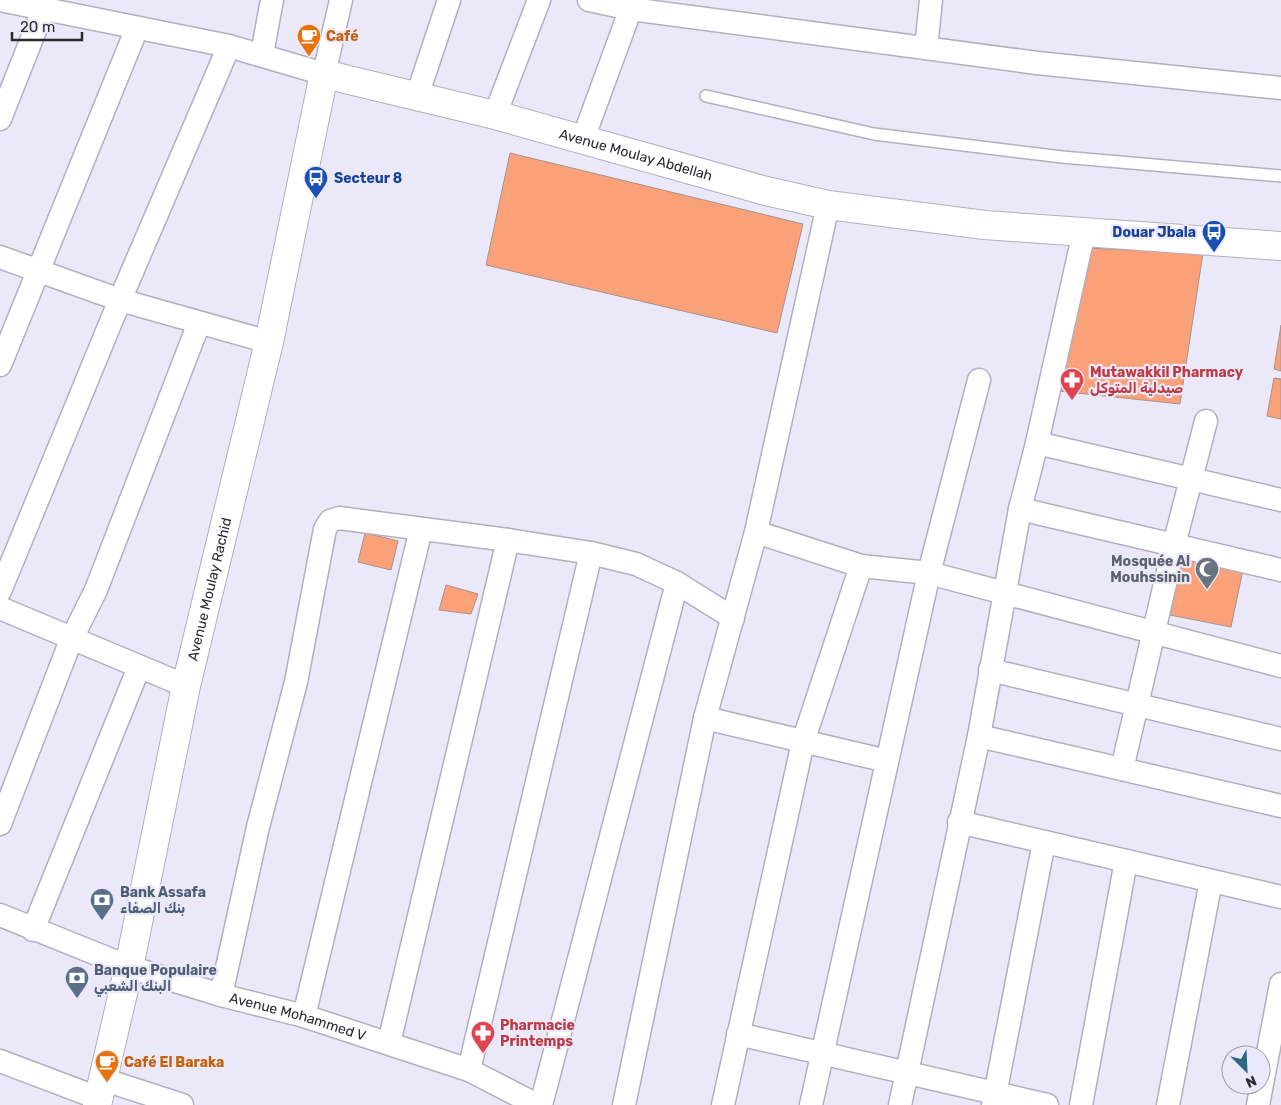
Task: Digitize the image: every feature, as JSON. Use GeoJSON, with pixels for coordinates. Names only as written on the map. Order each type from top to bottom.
{"type":"FeatureCollection","features":[{"type":"Feature","properties":{"kind":"street","name":"Avenue Moulay Abdellah"},"geometry":{"type":"LineString","coordinates":[[0,0],[262,54],[324,74],[495,115],[766,190],[828,205],[985,225],[1281,246]]}},
{"type":"Feature","properties":{"kind":"street"},"geometry":{"type":"LineString","coordinates":[[262,54],[272,0]]}},
{"type":"Feature","properties":{"kind":"street"},"geometry":{"type":"LineString","coordinates":[[324,74],[341,0]]}},
{"type":"Feature","properties":{"kind":"street"},"geometry":{"type":"LineString","coordinates":[[418,96],[449,0]]}},
{"type":"Feature","properties":{"kind":"street"},"geometry":{"type":"LineString","coordinates":[[495,115],[539,0]]}},
{"type":"Feature","properties":{"kind":"street"},"geometry":{"type":"LineString","coordinates":[[589,0],[926,48],[1281,88]]}},
{"type":"Feature","properties":{"kind":"street"},"geometry":{"type":"LineString","coordinates":[[926,48],[931,0]]}},
{"type":"Feature","properties":{"kind":"street"},"geometry":{"type":"LineString","coordinates":[[583,139],[632,5]]}},
{"type":"Feature","properties":{"kind":"street"},"geometry":{"type":"LineString","coordinates":[[0,119],[44,8]]}},
{"type":"Feature","properties":{"kind":"street"},"geometry":{"type":"LineString","coordinates":[[0,365],[137,28]]}},
{"type":"Feature","properties":{"kind":"street"},"geometry":{"type":"LineString","coordinates":[[0,591],[120,300],[229,46]]}},
{"type":"Feature","properties":{"kind":"street","name":"Avenue Moulay Rachid"},"geometry":{"type":"LineString","coordinates":[[99,1094],[129,967],[186,686],[269,342],[324,74]]}},
{"type":"Feature","properties":{"kind":"street"},"geometry":{"type":"LineString","coordinates":[[624,1105],[705,718],[756,532],[828,205]]}},
{"type":"Feature","properties":{"kind":"street"},"geometry":{"type":"LineString","coordinates":[[900,1105],[959,822],[979,736],[1020,508],[1037,444],[1084,232]]}},
{"type":"Feature","properties":{"kind":"street"},"geometry":{"type":"LineString","coordinates":[[0,257],[120,300],[269,342]]}},
{"type":"Feature","properties":{"kind":"street"},"geometry":{"type":"LineString","coordinates":[[0,824],[71,640],[96,590],[199,323]]}},
{"type":"Feature","properties":{"kind":"street"},"geometry":{"type":"LineString","coordinates":[[812,1105],[929,573],[979,380]]}},
{"type":"Feature","properties":{"kind":"street"},"geometry":{"type":"LineString","coordinates":[[1122,770],[1153,632],[1206,420]]}},
{"type":"Feature","properties":{"kind":"street"},"geometry":{"type":"LineString","coordinates":[[1037,444],[1281,500]]}},
{"type":"Feature","properties":{"kind":"street"},"geometry":{"type":"LineString","coordinates":[[1020,508],[1281,570]]}},
{"type":"Feature","properties":{"kind":"street"},"geometry":{"type":"LineString","coordinates":[[221,995],[258,827],[296,682],[325,528],[330,521],[339,518],[591,553],[636,564],[677,583],[732,618]]}},
{"type":"Feature","properties":{"kind":"street"},"geometry":{"type":"LineString","coordinates":[[304,1016],[421,529]]}},
{"type":"Feature","properties":{"kind":"street"},"geometry":{"type":"LineString","coordinates":[[756,532],[861,566],[929,573],[1281,666]]}},
{"type":"Feature","properties":{"kind":"street"},"geometry":{"type":"LineString","coordinates":[[389,1043],[508,540]]}},
{"type":"Feature","properties":{"kind":"street"},"geometry":{"type":"LineString","coordinates":[[469,1070],[591,553]]}},
{"type":"Feature","properties":{"kind":"street"},"geometry":{"type":"LineString","coordinates":[[723,1105],[803,742],[861,566]]}},
{"type":"Feature","properties":{"kind":"street"},"geometry":{"type":"LineString","coordinates":[[541,1105],[677,583]]}},
{"type":"Feature","properties":{"kind":"street"},"geometry":{"type":"LineString","coordinates":[[0,608],[71,640],[186,686]]}},
{"type":"Feature","properties":{"kind":"street"},"geometry":{"type":"LineString","coordinates":[[33,930],[139,667]]}},
{"type":"Feature","properties":{"kind":"street"},"geometry":{"type":"LineString","coordinates":[[990,670],[1281,739]]}},
{"type":"Feature","properties":{"kind":"street"},"geometry":{"type":"LineString","coordinates":[[705,718],[887,761]]}},
{"type":"Feature","properties":{"kind":"street"},"geometry":{"type":"LineString","coordinates":[[979,736],[1122,770],[1280,800]]}},
{"type":"Feature","properties":{"kind":"street"},"geometry":{"type":"LineString","coordinates":[[959,822],[1281,897]]}},
{"type":"Feature","properties":{"kind":"street"},"geometry":{"type":"LineString","coordinates":[[994,1099],[1044,842]]}},
{"type":"Feature","properties":{"kind":"street"},"geometry":{"type":"LineString","coordinates":[[1081,1105],[1126,861]]}},
{"type":"Feature","properties":{"kind":"street"},"geometry":{"type":"LineString","coordinates":[[1168,1105],[1211,881]]}},
{"type":"Feature","properties":{"kind":"street","name":"Avenue Mohammed V"},"geometry":{"type":"LineString","coordinates":[[0,915],[33,930],[129,967],[221,995],[304,1016],[469,1070],[537,1105]]}},
{"type":"Feature","properties":{"kind":"street"},"geometry":{"type":"LineString","coordinates":[[1258,1105],[1281,984]]}},
{"type":"Feature","properties":{"kind":"street"},"geometry":{"type":"LineString","coordinates":[[738,1034],[906,1073],[994,1099],[1046,1105]]}},
{"type":"Feature","properties":{"kind":"street"},"geometry":{"type":"LineString","coordinates":[[0,1061],[99,1094],[182,1105]]}},
{"type":"Feature","properties":{"kind":"lane"},"geometry":{"type":"LineString","coordinates":[[706,96],[874,134],[1062,157],[1281,176]]}},
{"type":"Feature","properties":{"kind":"building"},"geometry":{"type":"Polygon","coordinates":[[[510,153],[803,224],[777,333],[486,265],[510,153]]]}},
{"type":"Feature","properties":{"kind":"building"},"geometry":{"type":"Polygon","coordinates":[[[1085,248],[1203,253],[1180,404],[1058,391],[1085,248]]]}},
{"type":"Feature","properties":{"kind":"building"},"geometry":{"type":"Polygon","coordinates":[[[1281,325],[1281,371],[1274,369],[1281,325]]]}},
{"type":"Feature","properties":{"kind":"building"},"geometry":{"type":"Polygon","coordinates":[[[1274,378],[1281,379],[1281,419],[1267,416],[1274,378]]]}},
{"type":"Feature","properties":{"kind":"building"},"geometry":{"type":"Polygon","coordinates":[[[365,533],[398,541],[391,570],[358,562],[365,533]]]}},
{"type":"Feature","properties":{"kind":"building","name":"Mosquée Al Mouhssinin"},"geometry":{"type":"Polygon","coordinates":[[[1183,552],[1244,565],[1231,627],[1170,615],[1183,552]]]}},
{"type":"Feature","properties":{"kind":"building"},"geometry":{"type":"Polygon","coordinates":[[[446,585],[478,594],[471,614],[439,610],[446,585]]]}},
{"type":"Feature","properties":{"kind":"place","name":"Café"},"geometry":{"type":"Point","coordinates":[309,57]}},
{"type":"Feature","properties":{"kind":"place","name":"Secteur 8"},"geometry":{"type":"Point","coordinates":[316,199]}},
{"type":"Feature","properties":{"kind":"place","name":"Douar Jbala"},"geometry":{"type":"Point","coordinates":[1214,253]}},
{"type":"Feature","properties":{"kind":"place","name":"Mutawakkil Pharmacy صيدلية المتوكل"},"geometry":{"type":"Point","coordinates":[1072,401]}},
{"type":"Feature","properties":{"kind":"place","name":"Mosquée Al Mouhssinin"},"geometry":{"type":"Point","coordinates":[1207,590]}},
{"type":"Feature","properties":{"kind":"place","name":"Bank Assafa بنك الصفاء"},"geometry":{"type":"Point","coordinates":[102,921]}},
{"type":"Feature","properties":{"kind":"place","name":"Banque Populaire البنك الشعبي"},"geometry":{"type":"Point","coordinates":[77,999]}},
{"type":"Feature","properties":{"kind":"place","name":"Pharmacie Printemps"},"geometry":{"type":"Point","coordinates":[483,1054]}},
{"type":"Feature","properties":{"kind":"place","name":"Café El Baraka"},"geometry":{"type":"Point","coordinates":[107,1083]}}]}
